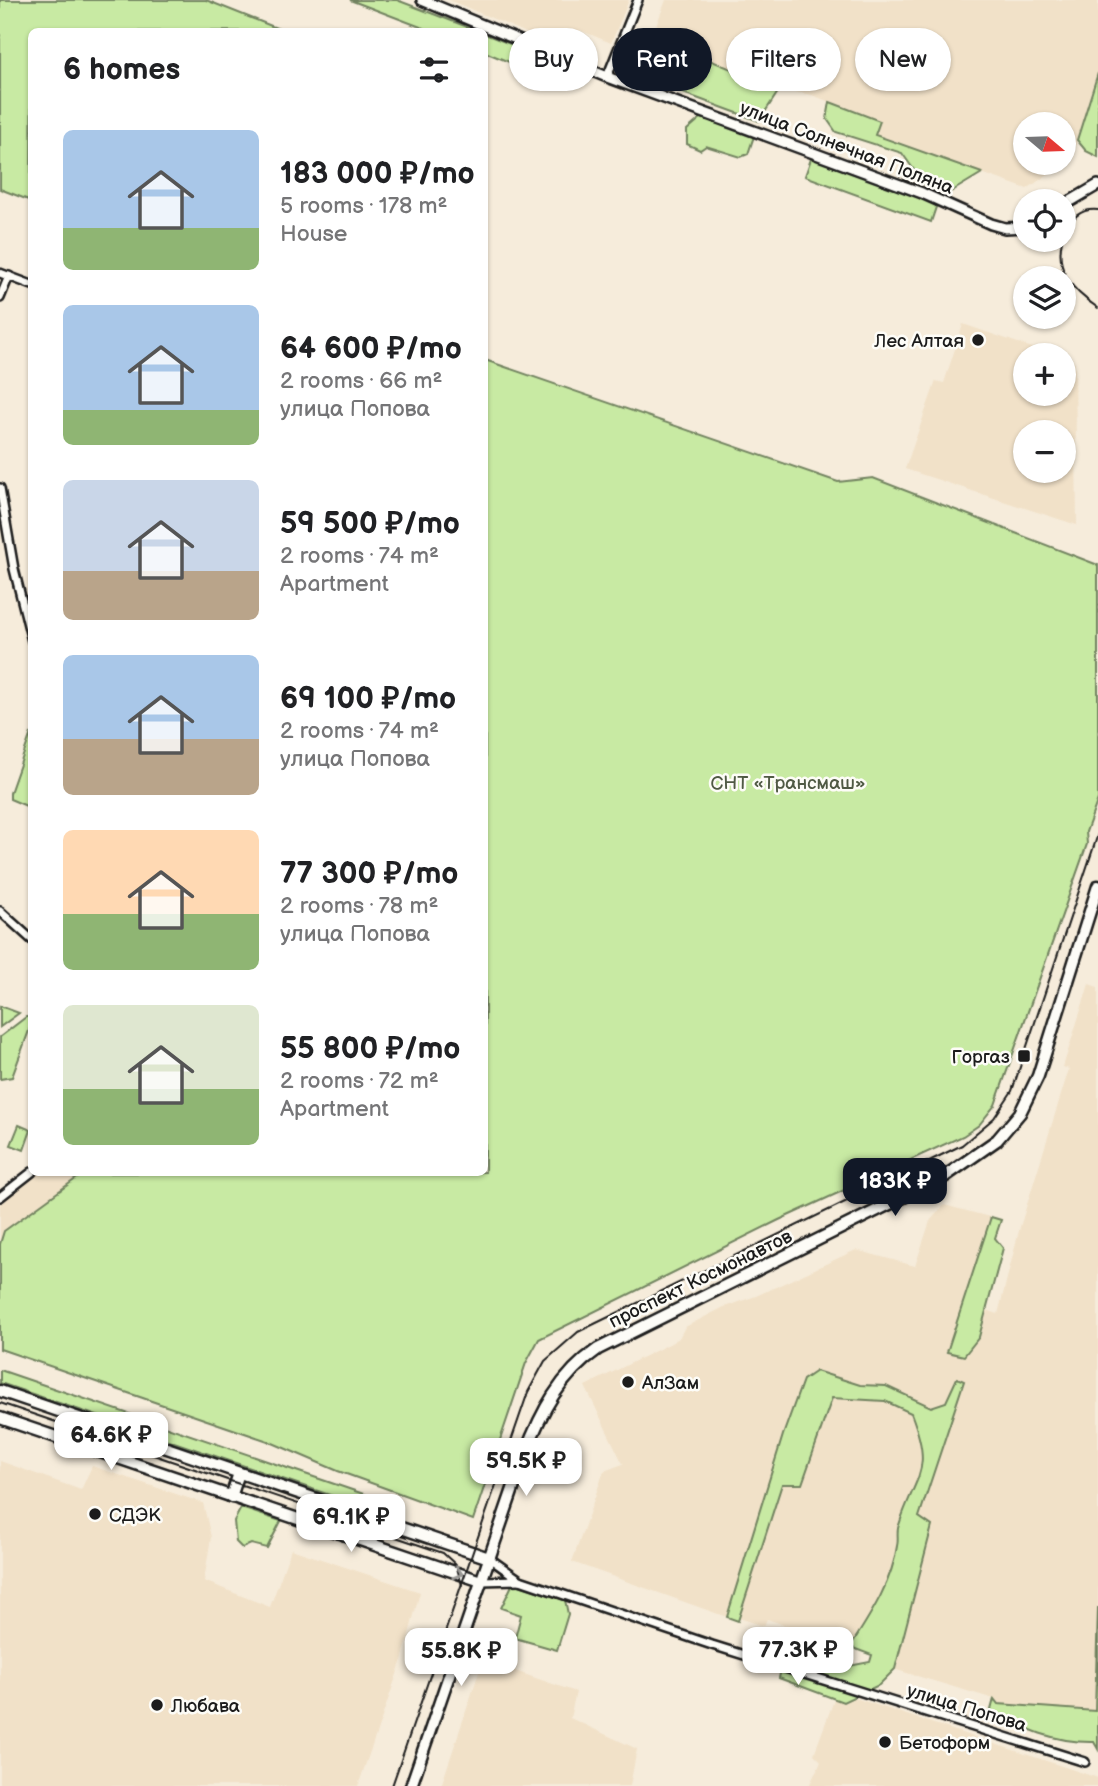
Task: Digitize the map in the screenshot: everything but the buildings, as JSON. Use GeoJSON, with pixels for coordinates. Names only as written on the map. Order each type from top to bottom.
{"type":"FeatureCollection","features":[{"type":"Feature","properties":{"kind":"main road","name":"проспект Космонавтов"},"geometry":{"type":"LineString","coordinates":[[411,1786],[536,1427],[562,1382],[586,1357],[666,1314],[944,1177],[982,1152],[1011,1126],[1038,1076],[1098,886]]}},
{"type":"Feature","properties":{"kind":"main road","name":"улица Попова"},"geometry":{"type":"LineString","coordinates":[[0,1391],[489,1558]]}},
{"type":"Feature","properties":{"kind":"main road","name":"улица Попова"},"geometry":{"type":"LineString","coordinates":[[0,1418],[481,1581]]}},
{"type":"Feature","properties":{"kind":"main road"},"geometry":{"type":"LineString","coordinates":[[231,1497],[239,1473]]}},
{"type":"Feature","properties":{"kind":"street","name":"улица Солнечная Поляна"},"geometry":{"type":"LineString","coordinates":[[422,0],[607,77],[859,168],[991,225],[1013,227]]}},
{"type":"Feature","properties":{"kind":"street"},"geometry":{"type":"LineString","coordinates":[[607,77],[638,0]]}},
{"type":"Feature","properties":{"kind":"street"},"geometry":{"type":"LineString","coordinates":[[1076,198],[1098,185]]}},
{"type":"Feature","properties":{"kind":"street"},"geometry":{"type":"LineString","coordinates":[[0,273],[28,283]]}},
{"type":"Feature","properties":{"kind":"street"},"geometry":{"type":"LineString","coordinates":[[0,298],[9,276]]}},
{"type":"Feature","properties":{"kind":"street"},"geometry":{"type":"LineString","coordinates":[[0,488],[14,569],[28,625]]}},
{"type":"Feature","properties":{"kind":"street"},"geometry":{"type":"LineString","coordinates":[[0,911],[28,936]]}},
{"type":"Feature","properties":{"kind":"street"},"geometry":{"type":"LineString","coordinates":[[0,1197],[28,1175]]}},
{"type":"Feature","properties":{"kind":"street","name":"улица Попова"},"geometry":{"type":"LineString","coordinates":[[489,1558],[520,1580],[720,1648],[1085,1762]]}},
{"type":"Feature","properties":{"kind":"street","name":"улица Попова"},"geometry":{"type":"LineString","coordinates":[[481,1581],[520,1580]]}},
{"type":"Feature","properties":{"kind":"shaded area"},"geometry":{"type":"Polygon","coordinates":[[[449,0],[629,0],[617,28],[612,28],[611,43],[598,38],[598,28],[515,28],[449,0]]]}},
{"type":"Feature","properties":{"kind":"shaded area"},"geometry":{"type":"Polygon","coordinates":[[[666,0],[1098,0],[1098,73],[1076,144],[1076,112],[1013,112],[1013,175],[1047,175],[1027,189],[875,135],[880,121],[812,95],[791,91],[841,91],[841,28],[726,28],[726,68],[712,63],[712,28],[655,28],[666,0]]]}},
{"type":"Feature","properties":{"kind":"shaded area"},"geometry":{"type":"Polygon","coordinates":[[[963,324],[1018,343],[1013,343],[1013,406],[1076,406],[1076,420],[1013,420],[1013,483],[1076,483],[1076,444],[1077,525],[905,469],[936,381],[944,383],[963,324]]]}},
{"type":"Feature","properties":{"kind":"shaded area"},"geometry":{"type":"Polygon","coordinates":[[[1089,984],[1098,987],[1098,1607],[1095,1712],[997,1704],[994,1699],[870,1662],[872,1655],[767,1619],[764,1626],[739,1618],[738,1621],[572,1562],[604,1471],[623,1464],[585,1386],[671,1343],[679,1338],[685,1327],[724,1307],[756,1296],[856,1250],[915,1266],[930,1221],[944,1205],[1001,1220],[975,1306],[998,1314],[1020,1227],[1069,1069],[1063,1067],[1089,984]]]}},
{"type":"Feature","properties":{"kind":"shaded area"},"geometry":{"type":"Polygon","coordinates":[[[34,1176],[80,1176],[4,1231],[0,1243],[0,1204],[34,1176]]]}},
{"type":"Feature","properties":{"kind":"shaded area"},"geometry":{"type":"Polygon","coordinates":[[[0,1461],[81,1490],[92,1466],[203,1503],[211,1537],[204,1581],[270,1607],[291,1549],[420,1592],[403,1657],[358,1786],[0,1786],[0,1461]]]}},
{"type":"Feature","properties":{"kind":"shaded area"},"geometry":{"type":"Polygon","coordinates":[[[483,1660],[576,1692],[570,1718],[637,1749],[630,1786],[441,1786],[483,1660]]]}},
{"type":"Feature","properties":{"kind":"shaded area"},"geometry":{"type":"Polygon","coordinates":[[[837,1692],[1098,1778],[1098,1786],[809,1786],[821,1761],[814,1754],[837,1692]]]}},
{"type":"Feature","properties":{"kind":"green space"},"geometry":{"type":"Polygon","coordinates":[[[0,0],[206,0],[276,28],[28,28],[28,200],[0,189],[0,0]]]}},
{"type":"Feature","properties":{"kind":"green space"},"geometry":{"type":"Polygon","coordinates":[[[350,0],[397,0],[470,28],[423,28],[350,0]]]}},
{"type":"Feature","properties":{"kind":"green space"},"geometry":{"type":"Polygon","coordinates":[[[488,35],[509,44],[509,62],[488,53],[488,35]]]}},
{"type":"Feature","properties":{"kind":"green space"},"geometry":{"type":"Polygon","coordinates":[[[712,61],[726,67],[726,91],[779,91],[759,121],[678,91],[712,91],[712,61]]]}},
{"type":"Feature","properties":{"kind":"green space"},"geometry":{"type":"Polygon","coordinates":[[[1098,73],[1098,157],[1086,151],[1077,140],[1098,73]]]}},
{"type":"Feature","properties":{"kind":"green space"},"geometry":{"type":"Polygon","coordinates":[[[830,102],[880,121],[875,135],[982,173],[949,193],[924,184],[902,153],[836,132],[827,119],[830,102]]]}},
{"type":"Feature","properties":{"kind":"green space"},"geometry":{"type":"Polygon","coordinates":[[[702,117],[754,136],[748,154],[741,157],[706,146],[700,150],[687,144],[687,130],[702,117]]]}},
{"type":"Feature","properties":{"kind":"green space"},"geometry":{"type":"Polygon","coordinates":[[[812,156],[937,204],[931,222],[805,176],[812,156]]]}},
{"type":"Feature","properties":{"kind":"green space","name":"СНТ «Трансмаш»"},"geometry":{"type":"Polygon","coordinates":[[[488,361],[838,482],[873,478],[1098,565],[1098,799],[1086,832],[1087,844],[995,1105],[979,1125],[963,1136],[779,1220],[539,1339],[526,1363],[473,1520],[338,1471],[268,1441],[0,1349],[0,1244],[4,1231],[80,1176],[488,1176],[488,361]]]}},
{"type":"Feature","properties":{"kind":"green space"},"geometry":{"type":"Polygon","coordinates":[[[28,742],[28,807],[10,799],[28,742]]]}},
{"type":"Feature","properties":{"kind":"green space"},"geometry":{"type":"Polygon","coordinates":[[[0,1006],[19,1013],[0,1027],[0,1006]]]}},
{"type":"Feature","properties":{"kind":"green space"},"geometry":{"type":"Polygon","coordinates":[[[28,1017],[28,1033],[12,1077],[0,1079],[0,1037],[28,1017]]]}},
{"type":"Feature","properties":{"kind":"green space"},"geometry":{"type":"Polygon","coordinates":[[[19,1125],[28,1129],[24,1150],[11,1145],[19,1125]]]}},
{"type":"Feature","properties":{"kind":"green space"},"geometry":{"type":"Polygon","coordinates":[[[991,1217],[1001,1220],[995,1238],[1003,1248],[979,1337],[964,1356],[947,1352],[991,1217]]]}},
{"type":"Feature","properties":{"kind":"green space"},"geometry":{"type":"Polygon","coordinates":[[[0,1370],[396,1505],[396,1514],[380,1512],[0,1383],[0,1370]]]}},
{"type":"Feature","properties":{"kind":"green space"},"geometry":{"type":"Polygon","coordinates":[[[816,1371],[860,1385],[886,1386],[931,1407],[946,1402],[957,1378],[964,1381],[919,1517],[932,1526],[895,1669],[879,1685],[843,1702],[779,1678],[784,1657],[839,1668],[870,1662],[872,1655],[850,1647],[879,1599],[890,1573],[898,1543],[898,1527],[920,1472],[921,1448],[911,1413],[885,1401],[832,1398],[802,1484],[782,1484],[738,1621],[727,1617],[783,1435],[803,1380],[816,1371]]]}},
{"type":"Feature","properties":{"kind":"green space"},"geometry":{"type":"Polygon","coordinates":[[[241,1508],[281,1521],[267,1548],[251,1544],[242,1548],[236,1542],[234,1521],[241,1508]]]}},
{"type":"Feature","properties":{"kind":"green space"},"geometry":{"type":"Polygon","coordinates":[[[513,1583],[565,1600],[568,1614],[557,1650],[515,1638],[521,1615],[501,1608],[513,1583]]]}},
{"type":"Feature","properties":{"kind":"green space"},"geometry":{"type":"Polygon","coordinates":[[[1098,1607],[1098,1749],[1094,1742],[1066,1740],[1040,1734],[991,1710],[994,1699],[998,1704],[1095,1711],[1098,1607]]]}},
{"type":"Feature","properties":{"kind":"tram line"},"geometry":{"type":"LineString","coordinates":[[1076,216],[1086,211],[1098,210]]}},
{"type":"Feature","properties":{"kind":"tram line"},"geometry":{"type":"LineString","coordinates":[[1061,252],[1061,262],[1068,280],[1098,308]]}},
{"type":"Feature","properties":{"kind":"tram line"},"geometry":{"type":"LineString","coordinates":[[392,1786],[528,1392],[545,1361],[578,1332],[962,1145],[994,1118],[1012,1091],[1098,834]]}},
{"type":"Feature","properties":{"kind":"tram line"},"geometry":{"type":"LineString","coordinates":[[0,1403],[443,1553],[456,1565],[462,1585]]}},
{"type":"Feature","properties":{"kind":"place","name":"Лес Алтая"},"geometry":{"type":"Point","coordinates":[978,340]}},
{"type":"Feature","properties":{"kind":"place","name":"Горгаз"},"geometry":{"type":"Point","coordinates":[1024,1056]}},
{"type":"Feature","properties":{"kind":"place","name":"АлЗам"},"geometry":{"type":"Point","coordinates":[628,1382]}},
{"type":"Feature","properties":{"kind":"place","name":"СДЭК"},"geometry":{"type":"Point","coordinates":[95,1514]}},
{"type":"Feature","properties":{"kind":"place","name":"Любава"},"geometry":{"type":"Point","coordinates":[157,1705]}},
{"type":"Feature","properties":{"kind":"place","name":"Бетоформ"},"geometry":{"type":"Point","coordinates":[885,1742]}}]}
